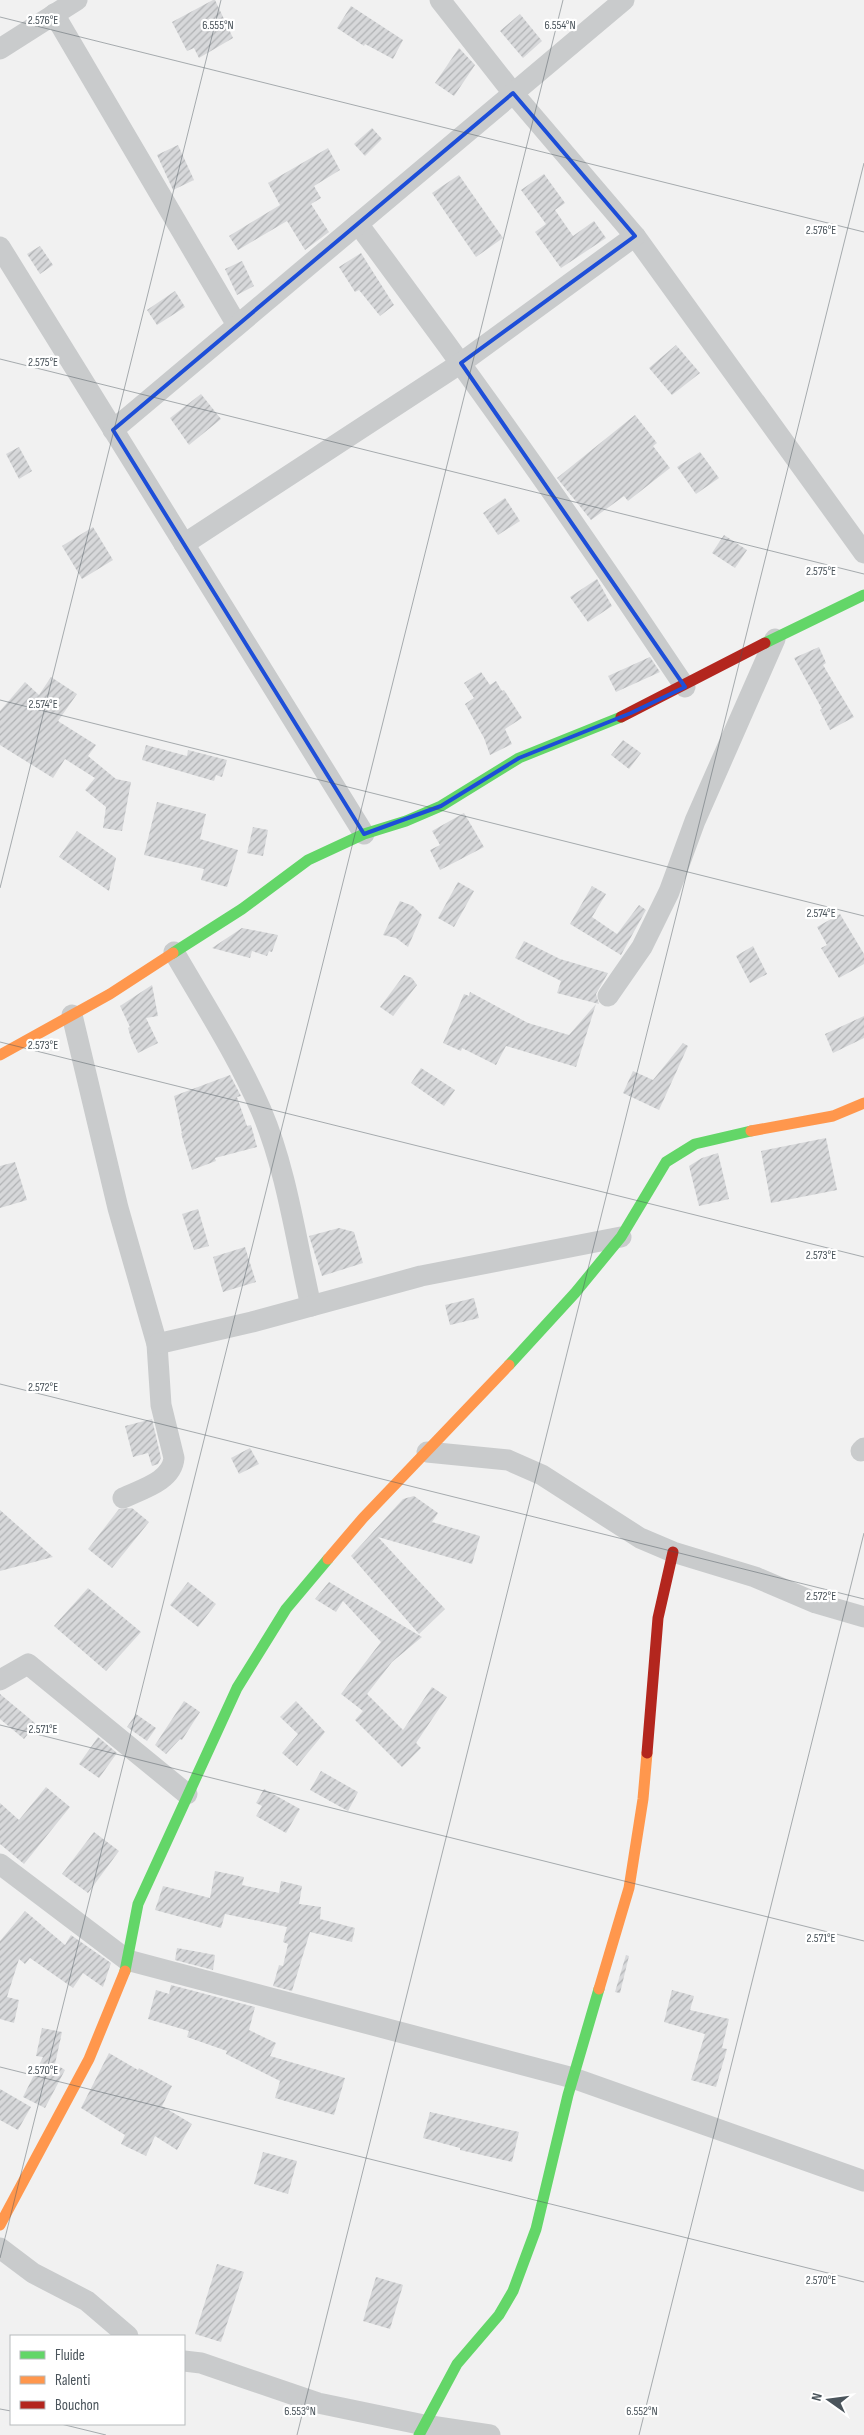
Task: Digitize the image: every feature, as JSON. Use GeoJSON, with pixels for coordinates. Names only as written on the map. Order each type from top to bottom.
{"type":"FeatureCollection","features":[{"type":"Feature","properties":{"kind":"street"},"geometry":{"type":"LineString","coordinates":[[0,49],[77,0]]}},
{"type":"Feature","properties":{"kind":"street"},"geometry":{"type":"LineString","coordinates":[[440,0],[513,93],[634,236],[864,553]]}},
{"type":"Feature","properties":{"kind":"street"},"geometry":{"type":"LineString","coordinates":[[113,430],[624,0]]}},
{"type":"Feature","properties":{"kind":"street"},"geometry":{"type":"LineString","coordinates":[[54,14],[237,325]]}},
{"type":"Feature","properties":{"kind":"street"},"geometry":{"type":"LineString","coordinates":[[358,224],[462,363],[630,604],[685,687]]}},
{"type":"Feature","properties":{"kind":"street"},"geometry":{"type":"LineString","coordinates":[[184,544],[462,363],[634,236]]}},
{"type":"Feature","properties":{"kind":"street"},"geometry":{"type":"LineString","coordinates":[[2,255],[364,834]]}},
{"type":"Feature","properties":{"kind":"street"},"geometry":{"type":"LineString","coordinates":[[0,1055],[110,994],[242,909],[308,860],[364,834],[406,821],[441,806],[518,758],[631,713],[864,595]]}},
{"type":"Feature","properties":{"kind":"street"},"geometry":{"type":"LineString","coordinates":[[608,996],[642,947],[669,892],[695,821],[775,639]]}},
{"type":"Feature","properties":{"kind":"street"},"geometry":{"type":"LineString","coordinates":[[174,952],[225,1038],[261,1110],[278,1160],[311,1306]]}},
{"type":"Feature","properties":{"kind":"street"},"geometry":{"type":"LineString","coordinates":[[72,1015],[118,1208],[157,1344],[161,1405],[168,1427],[174,1458],[173,1466],[168,1475],[123,1498]]}},
{"type":"Feature","properties":{"kind":"street"},"geometry":{"type":"LineString","coordinates":[[0,2225],[89,2060],[124,1978],[138,1904],[187,1794],[237,1688],[286,1609],[363,1518],[522,1352],[621,1237],[666,1162],[695,1144],[740,1132],[833,1116],[864,1103]]}},
{"type":"Feature","properties":{"kind":"street"},"geometry":{"type":"LineString","coordinates":[[157,1344],[311,1306],[421,1276],[621,1237]]}},
{"type":"Feature","properties":{"kind":"street"},"geometry":{"type":"LineString","coordinates":[[427,1452],[508,1460],[542,1475],[640,1538],[673,1552],[755,1576],[816,1603],[864,1617]]}},
{"type":"Feature","properties":{"kind":"street"},"geometry":{"type":"LineString","coordinates":[[422,2430],[457,2364],[499,2315],[513,2291],[536,2229],[573,2078],[629,1888],[643,1799],[652,1667],[658,1618],[673,1552]]}},
{"type":"Feature","properties":{"kind":"street"},"geometry":{"type":"LineString","coordinates":[[0,1680],[28,1664],[187,1794]]}},
{"type":"Feature","properties":{"kind":"street"},"geometry":{"type":"LineString","coordinates":[[0,1864],[127,1960],[573,2078],[864,2181]]}},
{"type":"Feature","properties":{"kind":"street"},"geometry":{"type":"LineString","coordinates":[[0,2248],[33,2273],[87,2301],[127,2335]]}},
{"type":"Feature","properties":{"kind":"street"},"geometry":{"type":"LineString","coordinates":[[185,2361],[201,2363],[318,2403],[422,2430],[490,2435]]}},
{"type":"Feature","properties":{"kind":"highlighted area"},"geometry":{"type":"Polygon","coordinates":[[[513,93],[635,236],[461,363],[685,687],[631,713],[519,758],[441,806],[364,834],[113,430],[513,93]]]}},
{"type":"Feature","properties":{"kind":"building"},"geometry":{"type":"Polygon","coordinates":[[[215,0],[233,38],[199,58],[194,48],[187,51],[172,22],[215,0]]]}},
{"type":"Feature","properties":{"kind":"building"},"geometry":{"type":"Polygon","coordinates":[[[351,6],[403,40],[393,59],[365,44],[364,46],[337,28],[351,6]]]}},
{"type":"Feature","properties":{"kind":"building"},"geometry":{"type":"Polygon","coordinates":[[[520,14],[542,41],[523,58],[500,31],[520,14]]]}},
{"type":"Feature","properties":{"kind":"building"},"geometry":{"type":"Polygon","coordinates":[[[459,48],[475,65],[454,96],[435,83],[459,48]]]}},
{"type":"Feature","properties":{"kind":"building"},"geometry":{"type":"Polygon","coordinates":[[[372,128],[382,139],[365,156],[354,144],[372,128]]]}},
{"type":"Feature","properties":{"kind":"building"},"geometry":{"type":"Polygon","coordinates":[[[178,145],[194,180],[173,190],[157,155],[178,145]]]}},
{"type":"Feature","properties":{"kind":"building"},"geometry":{"type":"Polygon","coordinates":[[[328,148],[340,170],[314,186],[321,198],[311,204],[329,232],[305,250],[287,221],[238,250],[229,236],[280,205],[268,183],[328,148]]]}},
{"type":"Feature","properties":{"kind":"building"},"geometry":{"type":"Polygon","coordinates":[[[544,174],[565,203],[555,210],[573,236],[594,221],[606,238],[561,268],[535,232],[546,224],[521,190],[544,174]]]}},
{"type":"Feature","properties":{"kind":"building"},"geometry":{"type":"Polygon","coordinates":[[[459,175],[503,238],[476,257],[432,193],[459,175]]]}},
{"type":"Feature","properties":{"kind":"building"},"geometry":{"type":"Polygon","coordinates":[[[40,246],[53,265],[40,274],[27,254],[40,246]]]}},
{"type":"Feature","properties":{"kind":"building"},"geometry":{"type":"Polygon","coordinates":[[[361,253],[394,305],[380,316],[359,290],[355,292],[339,267],[361,253]]]}},
{"type":"Feature","properties":{"kind":"building"},"geometry":{"type":"Polygon","coordinates":[[[242,261],[254,286],[237,295],[225,269],[242,261]]]}},
{"type":"Feature","properties":{"kind":"building"},"geometry":{"type":"Polygon","coordinates":[[[175,291],[185,307],[157,325],[147,310],[175,291]]]}},
{"type":"Feature","properties":{"kind":"building"},"geometry":{"type":"Polygon","coordinates":[[[676,345],[700,373],[672,395],[649,368],[676,345]]]}},
{"type":"Feature","properties":{"kind":"building"},"geometry":{"type":"Polygon","coordinates":[[[201,394],[221,419],[189,445],[170,418],[201,394]]]}},
{"type":"Feature","properties":{"kind":"building"},"geometry":{"type":"Polygon","coordinates":[[[635,415],[657,443],[653,446],[670,468],[628,501],[624,496],[591,520],[557,478],[635,415]]]}},
{"type":"Feature","properties":{"kind":"building"},"geometry":{"type":"Polygon","coordinates":[[[19,447],[32,471],[19,479],[6,454],[19,447]]]}},
{"type":"Feature","properties":{"kind":"building"},"geometry":{"type":"Polygon","coordinates":[[[700,452],[719,478],[696,494],[677,467],[700,452]]]}},
{"type":"Feature","properties":{"kind":"building"},"geometry":{"type":"Polygon","coordinates":[[[505,498],[520,521],[498,535],[483,513],[505,498]]]}},
{"type":"Feature","properties":{"kind":"building"},"geometry":{"type":"Polygon","coordinates":[[[93,527],[113,560],[82,579],[62,546],[93,527]]]}},
{"type":"Feature","properties":{"kind":"building"},"geometry":{"type":"Polygon","coordinates":[[[724,535],[747,550],[735,568],[712,553],[724,535]]]}},
{"type":"Feature","properties":{"kind":"building"},"geometry":{"type":"Polygon","coordinates":[[[597,579],[612,606],[588,622],[570,597],[597,579]]]}},
{"type":"Feature","properties":{"kind":"building"},"geometry":{"type":"Polygon","coordinates":[[[819,647],[826,663],[823,665],[854,717],[830,730],[820,710],[822,709],[794,658],[819,647]]]}},
{"type":"Feature","properties":{"kind":"building"},"geometry":{"type":"Polygon","coordinates":[[[650,657],[660,672],[616,692],[608,676],[650,657]]]}},
{"type":"Feature","properties":{"kind":"building"},"geometry":{"type":"Polygon","coordinates":[[[481,672],[490,685],[496,681],[522,718],[505,729],[512,744],[490,755],[484,738],[465,704],[474,698],[464,683],[481,672]]]}},
{"type":"Feature","properties":{"kind":"building"},"geometry":{"type":"Polygon","coordinates":[[[51,677],[77,694],[58,721],[96,745],[88,756],[116,779],[131,782],[122,831],[103,828],[106,807],[85,790],[95,778],[65,759],[53,778],[0,745],[0,711],[25,682],[39,695],[51,677]]]}},
{"type":"Feature","properties":{"kind":"building"},"geometry":{"type":"Polygon","coordinates":[[[623,740],[641,753],[629,769],[611,755],[623,740]]]}},
{"type":"Feature","properties":{"kind":"building"},"geometry":{"type":"Polygon","coordinates":[[[146,745],[187,756],[188,750],[227,760],[222,777],[216,775],[214,781],[142,760],[146,745]]]}},
{"type":"Feature","properties":{"kind":"building"},"geometry":{"type":"Polygon","coordinates":[[[157,802],[206,814],[200,839],[238,850],[227,887],[201,880],[204,869],[144,855],[157,802]]]}},
{"type":"Feature","properties":{"kind":"building"},"geometry":{"type":"Polygon","coordinates":[[[464,813],[484,847],[440,870],[430,850],[440,845],[432,831],[464,813]]]}},
{"type":"Feature","properties":{"kind":"building"},"geometry":{"type":"Polygon","coordinates":[[[253,827],[268,830],[263,856],[247,853],[253,827]]]}},
{"type":"Feature","properties":{"kind":"building"},"geometry":{"type":"Polygon","coordinates":[[[77,831],[116,858],[109,891],[59,857],[77,831]]]}},
{"type":"Feature","properties":{"kind":"building"},"geometry":{"type":"Polygon","coordinates":[[[458,882],[474,891],[454,927],[438,918],[458,882]]]}},
{"type":"Feature","properties":{"kind":"building"},"geometry":{"type":"Polygon","coordinates":[[[592,886],[606,894],[592,917],[617,934],[639,905],[646,910],[621,955],[570,924],[592,886]]]}},
{"type":"Feature","properties":{"kind":"building"},"geometry":{"type":"Polygon","coordinates":[[[400,901],[413,906],[422,915],[408,947],[396,938],[383,935],[400,901]]]}},
{"type":"Feature","properties":{"kind":"building"},"geometry":{"type":"Polygon","coordinates":[[[840,914],[864,954],[864,964],[839,978],[821,948],[827,945],[817,927],[840,914]]]}},
{"type":"Feature","properties":{"kind":"building"},"geometry":{"type":"Polygon","coordinates":[[[242,928],[278,935],[272,952],[269,951],[267,956],[252,951],[250,958],[212,948],[242,928]]]}},
{"type":"Feature","properties":{"kind":"building"},"geometry":{"type":"Polygon","coordinates":[[[524,941],[560,959],[608,973],[596,994],[599,1004],[557,993],[561,981],[515,958],[524,941]]]}},
{"type":"Feature","properties":{"kind":"building"},"geometry":{"type":"Polygon","coordinates":[[[753,946],[767,974],[750,983],[736,956],[753,946]]]}},
{"type":"Feature","properties":{"kind":"building"},"geometry":{"type":"Polygon","coordinates":[[[404,975],[412,978],[417,985],[393,1016],[380,1007],[404,975]]]}},
{"type":"Feature","properties":{"kind":"building"},"geometry":{"type":"Polygon","coordinates":[[[152,985],[158,1016],[146,1018],[158,1043],[138,1053],[131,1038],[128,1028],[130,1027],[120,1006],[152,985]]]}},
{"type":"Feature","properties":{"kind":"building"},"geometry":{"type":"Polygon","coordinates":[[[470,992],[528,1023],[569,1035],[596,1004],[576,1067],[506,1046],[496,1065],[462,1048],[461,1051],[443,1043],[464,994],[469,996],[470,992]]]}},
{"type":"Feature","properties":{"kind":"building"},"geometry":{"type":"Polygon","coordinates":[[[864,1016],[864,1038],[833,1053],[825,1034],[864,1016]]]}},
{"type":"Feature","properties":{"kind":"building"},"geometry":{"type":"Polygon","coordinates":[[[683,1043],[688,1046],[659,1110],[623,1093],[633,1071],[653,1080],[683,1043]]]}},
{"type":"Feature","properties":{"kind":"building"},"geometry":{"type":"Polygon","coordinates":[[[421,1068],[455,1090],[444,1106],[411,1083],[421,1068]]]}},
{"type":"Feature","properties":{"kind":"building"},"geometry":{"type":"Polygon","coordinates":[[[230,1075],[241,1096],[237,1097],[247,1126],[251,1125],[257,1147],[215,1158],[216,1161],[192,1170],[181,1133],[174,1096],[230,1075]]]}},
{"type":"Feature","properties":{"kind":"building"},"geometry":{"type":"Polygon","coordinates":[[[826,1138],[837,1190],[771,1203],[761,1151],[826,1138]]]}},
{"type":"Feature","properties":{"kind":"building"},"geometry":{"type":"Polygon","coordinates":[[[718,1153],[729,1199],[699,1206],[689,1166],[702,1158],[718,1153]]]}},
{"type":"Feature","properties":{"kind":"building"},"geometry":{"type":"Polygon","coordinates":[[[15,1162],[27,1200],[0,1208],[0,1166],[15,1162]]]}},
{"type":"Feature","properties":{"kind":"building"},"geometry":{"type":"Polygon","coordinates":[[[198,1209],[209,1246],[194,1250],[182,1214],[198,1209]]]}},
{"type":"Feature","properties":{"kind":"building"},"geometry":{"type":"Polygon","coordinates":[[[339,1228],[354,1232],[363,1263],[322,1276],[309,1236],[339,1228]]]}},
{"type":"Feature","properties":{"kind":"building"},"geometry":{"type":"Polygon","coordinates":[[[245,1247],[256,1282],[223,1292],[213,1257],[245,1247]]]}},
{"type":"Feature","properties":{"kind":"building"},"geometry":{"type":"Polygon","coordinates":[[[474,1298],[479,1318],[450,1325],[445,1305],[474,1298]]]}},
{"type":"Feature","properties":{"kind":"building"},"geometry":{"type":"Polygon","coordinates":[[[152,1419],[161,1458],[158,1464],[152,1466],[148,1453],[133,1457],[125,1426],[152,1419]]]}},
{"type":"Feature","properties":{"kind":"building"},"geometry":{"type":"Polygon","coordinates":[[[250,1448],[259,1464],[239,1474],[231,1458],[250,1448]]]}},
{"type":"Feature","properties":{"kind":"building"},"geometry":{"type":"Polygon","coordinates":[[[414,1496],[438,1513],[432,1522],[480,1536],[472,1564],[378,1537],[445,1609],[419,1634],[351,1556],[403,1499],[414,1496]]]}},
{"type":"Feature","properties":{"kind":"building"},"geometry":{"type":"Polygon","coordinates":[[[132,1508],[149,1522],[112,1568],[88,1549],[119,1509],[132,1508]]]}},
{"type":"Feature","properties":{"kind":"building"},"geometry":{"type":"Polygon","coordinates":[[[0,1510],[53,1557],[0,1571],[0,1510]]]}},
{"type":"Feature","properties":{"kind":"building"},"geometry":{"type":"Polygon","coordinates":[[[188,1582],[216,1604],[198,1627],[170,1605],[188,1582]]]}},
{"type":"Feature","properties":{"kind":"building"},"geometry":{"type":"Polygon","coordinates":[[[329,1582],[422,1637],[392,1662],[367,1694],[403,1730],[432,1687],[447,1697],[416,1743],[421,1748],[402,1767],[355,1720],[363,1711],[341,1694],[381,1642],[343,1601],[336,1612],[315,1599],[329,1582]]]}},
{"type":"Feature","properties":{"kind":"building"},"geometry":{"type":"Polygon","coordinates":[[[88,1588],[141,1632],[106,1671],[54,1626],[88,1588]]]}},
{"type":"Feature","properties":{"kind":"building"},"geometry":{"type":"Polygon","coordinates":[[[0,1694],[36,1724],[24,1739],[0,1719],[0,1694]]]}},
{"type":"Feature","properties":{"kind":"building"},"geometry":{"type":"Polygon","coordinates":[[[184,1701],[200,1712],[182,1740],[180,1739],[166,1754],[155,1745],[184,1701]]]}},
{"type":"Feature","properties":{"kind":"building"},"geometry":{"type":"Polygon","coordinates":[[[296,1701],[325,1732],[297,1766],[282,1753],[298,1734],[280,1717],[296,1701]]]}},
{"type":"Feature","properties":{"kind":"building"},"geometry":{"type":"Polygon","coordinates":[[[136,1714],[156,1728],[147,1741],[127,1727],[136,1714]]]}},
{"type":"Feature","properties":{"kind":"building"},"geometry":{"type":"Polygon","coordinates":[[[98,1737],[117,1753],[99,1778],[79,1764],[98,1737]]]}},
{"type":"Feature","properties":{"kind":"building"},"geometry":{"type":"Polygon","coordinates":[[[321,1771],[358,1792],[348,1811],[310,1790],[321,1771]]]}},
{"type":"Feature","properties":{"kind":"building"},"geometry":{"type":"Polygon","coordinates":[[[46,1787],[70,1807],[24,1864],[0,1844],[0,1803],[19,1820],[46,1787]]]}},
{"type":"Feature","properties":{"kind":"building"},"geometry":{"type":"Polygon","coordinates":[[[264,1789],[300,1809],[286,1833],[256,1816],[262,1806],[256,1803],[264,1789]]]}},
{"type":"Feature","properties":{"kind":"building"},"geometry":{"type":"Polygon","coordinates":[[[94,1832],[119,1851],[88,1893],[62,1874],[94,1832]]]}},
{"type":"Feature","properties":{"kind":"building"},"geometry":{"type":"Polygon","coordinates":[[[215,1871],[244,1877],[242,1885],[279,1893],[281,1881],[302,1886],[299,1904],[321,1907],[320,1919],[355,1928],[352,1942],[310,1932],[292,1991],[273,1986],[279,1965],[283,1966],[288,1944],[283,1942],[287,1927],[225,1914],[221,1928],[155,1910],[163,1886],[210,1898],[215,1871]]]}},
{"type":"Feature","properties":{"kind":"building"},"geometry":{"type":"Polygon","coordinates":[[[25,1911],[65,1945],[71,1935],[111,1963],[103,1987],[83,1973],[73,1988],[30,1958],[25,1964],[19,1959],[7,1997],[19,2000],[14,2023],[0,2019],[0,1941],[25,1911]]]}},
{"type":"Feature","properties":{"kind":"building"},"geometry":{"type":"Polygon","coordinates":[[[177,1948],[215,1955],[213,1970],[175,1960],[177,1948]]]}},
{"type":"Feature","properties":{"kind":"building"},"geometry":{"type":"Polygon","coordinates":[[[626,1955],[629,1956],[620,1993],[615,1992],[626,1955]]]}},
{"type":"Feature","properties":{"kind":"building"},"geometry":{"type":"Polygon","coordinates":[[[171,1985],[255,2007],[249,2030],[276,2043],[270,2056],[345,2078],[334,2115],[275,2098],[280,2081],[226,2054],[227,2051],[187,2037],[189,2031],[148,2019],[156,1990],[169,1994],[171,1985]]]}},
{"type":"Feature","properties":{"kind":"building"},"geometry":{"type":"Polygon","coordinates":[[[672,1990],[694,1996],[690,2010],[729,2019],[722,2048],[727,2049],[716,2087],[691,2080],[705,2034],[664,2022],[672,1990]]]}},
{"type":"Feature","properties":{"kind":"building"},"geometry":{"type":"Polygon","coordinates":[[[42,2028],[62,2032],[55,2064],[65,2070],[45,2108],[23,2097],[43,2057],[36,2056],[42,2028]]]}},
{"type":"Feature","properties":{"kind":"building"},"geometry":{"type":"Polygon","coordinates":[[[109,2053],[138,2070],[139,2068],[172,2086],[162,2106],[192,2124],[177,2150],[155,2136],[146,2156],[121,2144],[125,2135],[81,2108],[109,2053]]]}},
{"type":"Feature","properties":{"kind":"building"},"geometry":{"type":"Polygon","coordinates":[[[0,2089],[31,2107],[18,2130],[0,2120],[0,2089]]]}},
{"type":"Feature","properties":{"kind":"building"},"geometry":{"type":"Polygon","coordinates":[[[430,2112],[519,2132],[512,2162],[460,2150],[460,2148],[423,2138],[430,2112]]]}},
{"type":"Feature","properties":{"kind":"building"},"geometry":{"type":"Polygon","coordinates":[[[263,2152],[297,2161],[288,2194],[254,2184],[263,2152]]]}},
{"type":"Feature","properties":{"kind":"building"},"geometry":{"type":"Polygon","coordinates":[[[217,2264],[244,2272],[221,2342],[195,2334],[217,2264]]]}},
{"type":"Feature","properties":{"kind":"building"},"geometry":{"type":"Polygon","coordinates":[[[376,2277],[403,2285],[390,2329],[363,2321],[376,2277]]]}},
{"type":"Feature","properties":{"kind":"traffic: fast"},"geometry":{"type":"LineString","coordinates":[[765,643],[864,595]]}},
{"type":"Feature","properties":{"kind":"traffic: fast"},"geometry":{"type":"LineString","coordinates":[[173,953],[242,909],[308,860],[364,834],[406,821],[441,806],[519,758],[621,717]]}},
{"type":"Feature","properties":{"kind":"traffic: fast"},"geometry":{"type":"LineString","coordinates":[[509,1365],[575,1293],[621,1237],[666,1162],[695,1144],[751,1131]]}},
{"type":"Feature","properties":{"kind":"traffic: fast"},"geometry":{"type":"LineString","coordinates":[[125,1971],[138,1904],[237,1688],[286,1609],[328,1559]]}},
{"type":"Feature","properties":{"kind":"traffic: fast"},"geometry":{"type":"LineString","coordinates":[[419,2435],[457,2364],[499,2315],[513,2291],[536,2229],[568,2095],[599,1989]]}},
{"type":"Feature","properties":{"kind":"traffic: slow"},"geometry":{"type":"LineString","coordinates":[[0,1055],[110,994],[173,953]]}},
{"type":"Feature","properties":{"kind":"traffic: slow"},"geometry":{"type":"LineString","coordinates":[[751,1131],[833,1116],[864,1103]]}},
{"type":"Feature","properties":{"kind":"traffic: slow"},"geometry":{"type":"LineString","coordinates":[[328,1559],[363,1518],[509,1365]]}},
{"type":"Feature","properties":{"kind":"traffic: slow"},"geometry":{"type":"LineString","coordinates":[[599,1989],[629,1888],[643,1799],[647,1753]]}},
{"type":"Feature","properties":{"kind":"traffic: slow"},"geometry":{"type":"LineString","coordinates":[[0,2225],[89,2059],[125,1971]]}},
{"type":"Feature","properties":{"kind":"traffic: jam"},"geometry":{"type":"LineString","coordinates":[[621,717],[765,643]]}},
{"type":"Feature","properties":{"kind":"traffic: jam"},"geometry":{"type":"LineString","coordinates":[[647,1753],[658,1618],[673,1552]]}}]}
